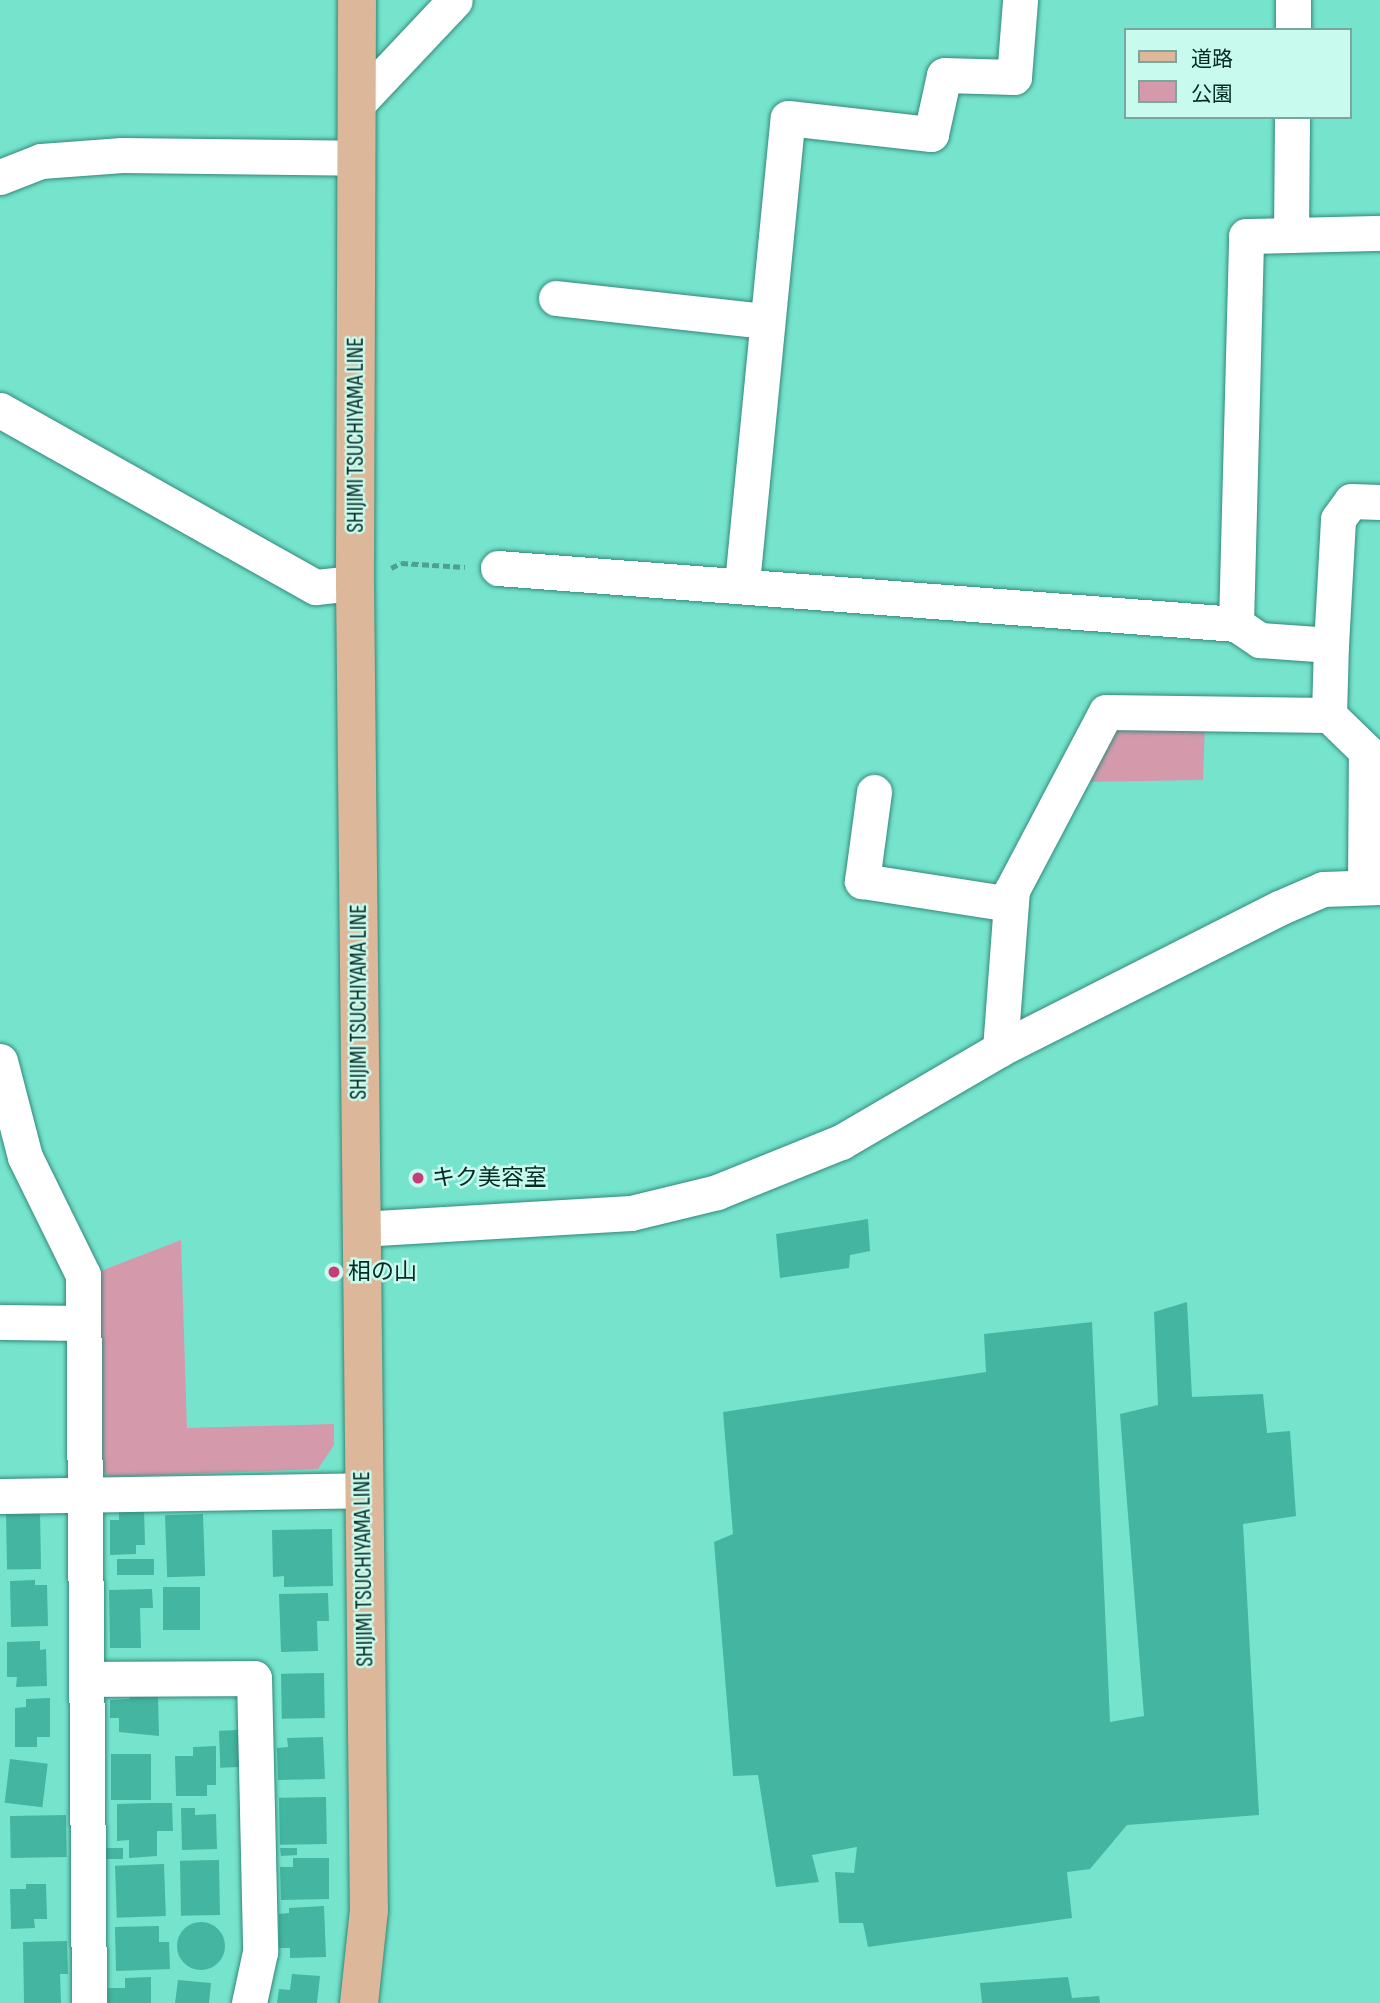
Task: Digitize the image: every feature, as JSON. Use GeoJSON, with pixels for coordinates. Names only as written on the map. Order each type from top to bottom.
{"type":"FeatureCollection","features":[{"type":"Feature","properties":{"kind":"main road","name":"SHIJIMI TSUCHIYAMA LINE"},"geometry":{"type":"LineString","coordinates":[[357,0],[355,583],[369,1910],[359,2003]]}},
{"type":"Feature","properties":{"kind":"street"},"geometry":{"type":"LineString","coordinates":[[358,103],[455,0]]}},
{"type":"Feature","properties":{"kind":"street"},"geometry":{"type":"LineString","coordinates":[[742,583],[765,321],[788,118],[931,134],[944,75],[1014,77],[1020,0]]}},
{"type":"Feature","properties":{"kind":"street"},"geometry":{"type":"LineString","coordinates":[[1293,0],[1293,28]]}},
{"type":"Feature","properties":{"kind":"street"},"geometry":{"type":"LineString","coordinates":[[1291,235],[1292,119]]}},
{"type":"Feature","properties":{"kind":"street"},"geometry":{"type":"LineString","coordinates":[[0,177],[41,161],[122,155],[357,158]]}},
{"type":"Feature","properties":{"kind":"street"},"geometry":{"type":"LineString","coordinates":[[1236,624],[1246,236],[1380,233]]}},
{"type":"Feature","properties":{"kind":"street"},"geometry":{"type":"LineString","coordinates":[[556,298],[765,321]]}},
{"type":"Feature","properties":{"kind":"street"},"geometry":{"type":"LineString","coordinates":[[0,410],[316,587],[355,583]]}},
{"type":"Feature","properties":{"kind":"street"},"geometry":{"type":"LineString","coordinates":[[1329,715],[1338,519],[1351,501],[1380,502]]}},
{"type":"Feature","properties":{"kind":"street"},"geometry":{"type":"LineString","coordinates":[[498,568],[742,583],[1236,624],[1260,640],[1331,646]]}},
{"type":"Feature","properties":{"kind":"street"},"geometry":{"type":"LineString","coordinates":[[360,1229],[631,1213],[717,1192],[841,1142],[1000,1049],[1279,908],[1323,889],[1372,886],[1373,761],[1366,751],[1329,715],[1106,712],[1012,890],[1000,1049]]}},
{"type":"Feature","properties":{"kind":"street"},"geometry":{"type":"LineString","coordinates":[[874,792],[862,881],[1010,904]]}},
{"type":"Feature","properties":{"kind":"street"},"geometry":{"type":"LineString","coordinates":[[0,1060],[12,1158],[83,1275],[89,2003]]}},
{"type":"Feature","properties":{"kind":"street"},"geometry":{"type":"LineString","coordinates":[[0,1322],[83,1322]]}},
{"type":"Feature","properties":{"kind":"street"},"geometry":{"type":"LineString","coordinates":[[0,1496],[85,1497],[363,1490]]}},
{"type":"Feature","properties":{"kind":"street"},"geometry":{"type":"LineString","coordinates":[[86,1679],[254,1678],[260,1952],[249,2003]]}},
{"type":"Feature","properties":{"kind":"path"},"geometry":{"type":"LineString","coordinates":[[355,583],[401,564],[498,568]]}},
{"type":"Feature","properties":{"kind":"green space"},"geometry":{"type":"Polygon","coordinates":[[[1115,722],[1205,723],[1203,780],[1086,782],[1115,722]]]}},
{"type":"Feature","properties":{"kind":"green space"},"geometry":{"type":"Polygon","coordinates":[[[181,1240],[187,1428],[334,1424],[334,1445],[318,1469],[109,1477],[93,1459],[93,1274],[181,1240]]]}},
{"type":"Feature","properties":{"kind":"building"},"geometry":{"type":"Polygon","coordinates":[[[868,1219],[870,1251],[850,1255],[849,1268],[780,1278],[776,1234],[868,1219]]]}},
{"type":"Feature","properties":{"kind":"building"},"geometry":{"type":"Polygon","coordinates":[[[1187,1302],[1192,1397],[1263,1394],[1267,1433],[1290,1431],[1296,1516],[1243,1524],[1259,1815],[1127,1825],[1090,1869],[1067,1872],[1072,1918],[868,1947],[863,1923],[839,1923],[835,1872],[854,1873],[857,1847],[812,1855],[819,1882],[776,1887],[758,1775],[733,1776],[714,1542],[733,1534],[723,1412],[986,1372],[984,1334],[1092,1322],[1110,1722],[1144,1716],[1120,1414],[1158,1405],[1154,1312],[1187,1302]]]}},
{"type":"Feature","properties":{"kind":"building"},"geometry":{"type":"Polygon","coordinates":[[[119,1508],[144,1508],[145,1545],[136,1545],[136,1554],[110,1555],[110,1520],[119,1520],[119,1508]]]}},
{"type":"Feature","properties":{"kind":"building"},"geometry":{"type":"Polygon","coordinates":[[[40,1511],[41,1569],[7,1570],[6,1512],[40,1511]]]}},
{"type":"Feature","properties":{"kind":"building"},"geometry":{"type":"Polygon","coordinates":[[[203,1514],[205,1576],[167,1577],[165,1515],[203,1514]]]}},
{"type":"Feature","properties":{"kind":"building"},"geometry":{"type":"Polygon","coordinates":[[[332,1529],[333,1586],[284,1587],[284,1576],[273,1577],[272,1530],[332,1529]]]}},
{"type":"Feature","properties":{"kind":"building"},"geometry":{"type":"Polygon","coordinates":[[[117,1559],[154,1559],[154,1575],[117,1575],[117,1559]]]}},
{"type":"Feature","properties":{"kind":"building"},"geometry":{"type":"Polygon","coordinates":[[[35,1580],[35,1585],[47,1585],[48,1626],[11,1627],[10,1581],[35,1580]]]}},
{"type":"Feature","properties":{"kind":"building"},"geometry":{"type":"Polygon","coordinates":[[[163,1587],[200,1587],[200,1630],[163,1630],[163,1587]]]}},
{"type":"Feature","properties":{"kind":"building"},"geometry":{"type":"Polygon","coordinates":[[[152,1589],[153,1608],[140,1608],[141,1648],[110,1648],[109,1590],[152,1589]]]}},
{"type":"Feature","properties":{"kind":"building"},"geometry":{"type":"Polygon","coordinates":[[[328,1593],[329,1621],[317,1621],[318,1651],[281,1652],[279,1594],[328,1593]]]}},
{"type":"Feature","properties":{"kind":"building"},"geometry":{"type":"Polygon","coordinates":[[[40,1641],[40,1650],[46,1649],[47,1686],[16,1687],[17,1677],[7,1677],[7,1642],[40,1641]]]}},
{"type":"Feature","properties":{"kind":"building"},"geometry":{"type":"Polygon","coordinates":[[[324,1673],[325,1718],[282,1719],[281,1674],[324,1673]]]}},
{"type":"Feature","properties":{"kind":"building"},"geometry":{"type":"Polygon","coordinates":[[[130,1694],[158,1694],[159,1736],[119,1732],[119,1718],[110,1718],[110,1700],[130,1699],[130,1694]]]}},
{"type":"Feature","properties":{"kind":"building"},"geometry":{"type":"Polygon","coordinates":[[[50,1698],[50,1737],[37,1737],[37,1747],[15,1747],[15,1708],[26,1707],[26,1699],[50,1698]]]}},
{"type":"Feature","properties":{"kind":"building"},"geometry":{"type":"Polygon","coordinates":[[[238,1730],[239,1767],[220,1768],[219,1731],[238,1730]]]}},
{"type":"Feature","properties":{"kind":"building"},"geometry":{"type":"Polygon","coordinates":[[[323,1737],[325,1779],[278,1780],[277,1748],[288,1747],[287,1738],[323,1737]]]}},
{"type":"Feature","properties":{"kind":"building"},"geometry":{"type":"Polygon","coordinates":[[[216,1746],[216,1785],[207,1785],[207,1796],[176,1796],[175,1756],[193,1756],[193,1747],[216,1746]]]}},
{"type":"Feature","properties":{"kind":"building"},"geometry":{"type":"Polygon","coordinates":[[[111,1754],[151,1754],[151,1800],[111,1800],[111,1754]]]}},
{"type":"Feature","properties":{"kind":"building"},"geometry":{"type":"Polygon","coordinates":[[[10,1759],[48,1764],[42,1807],[5,1803],[10,1759]]]}},
{"type":"Feature","properties":{"kind":"building"},"geometry":{"type":"Polygon","coordinates":[[[326,1797],[327,1844],[280,1845],[279,1798],[326,1797]]]}},
{"type":"Feature","properties":{"kind":"building"},"geometry":{"type":"Polygon","coordinates":[[[172,1803],[173,1831],[157,1831],[157,1856],[129,1858],[129,1840],[117,1841],[117,1804],[172,1803]]]}},
{"type":"Feature","properties":{"kind":"building"},"geometry":{"type":"Polygon","coordinates":[[[181,1808],[195,1808],[195,1815],[216,1814],[217,1849],[182,1850],[181,1808]]]}},
{"type":"Feature","properties":{"kind":"building"},"geometry":{"type":"Polygon","coordinates":[[[66,1815],[67,1857],[11,1858],[10,1816],[66,1815]]]}},
{"type":"Feature","properties":{"kind":"building"},"geometry":{"type":"Polygon","coordinates":[[[104,1848],[123,1848],[123,1859],[104,1859],[104,1848]]]}},
{"type":"Feature","properties":{"kind":"building"},"geometry":{"type":"Polygon","coordinates":[[[280,1848],[297,1848],[297,1855],[281,1856],[280,1848]]]}},
{"type":"Feature","properties":{"kind":"building"},"geometry":{"type":"Polygon","coordinates":[[[293,1858],[329,1858],[329,1899],[281,1900],[280,1867],[293,1867],[293,1858]]]}},
{"type":"Feature","properties":{"kind":"building"},"geometry":{"type":"Polygon","coordinates":[[[219,1860],[220,1915],[181,1916],[180,1861],[219,1860]]]}},
{"type":"Feature","properties":{"kind":"building"},"geometry":{"type":"Polygon","coordinates":[[[164,1864],[166,1916],[117,1918],[115,1866],[164,1864]]]}},
{"type":"Feature","properties":{"kind":"building"},"geometry":{"type":"Polygon","coordinates":[[[26,1884],[46,1884],[47,1919],[34,1919],[35,1928],[11,1929],[10,1889],[26,1889],[26,1884]]]}},
{"type":"Feature","properties":{"kind":"building"},"geometry":{"type":"Polygon","coordinates":[[[324,1906],[326,1957],[290,1958],[290,1948],[279,1948],[279,1914],[289,1913],[289,1908],[324,1906]]]}},
{"type":"Feature","properties":{"kind":"building"},"geometry":{"type":"Polygon","coordinates":[[[201,1922],[218,1929],[225,1946],[218,1963],[201,1970],[184,1963],[177,1946],[184,1929],[201,1922]]]}},
{"type":"Feature","properties":{"kind":"building"},"geometry":{"type":"Polygon","coordinates":[[[159,1926],[159,1942],[169,1942],[170,1969],[116,1971],[115,1927],[159,1926]]]}},
{"type":"Feature","properties":{"kind":"building"},"geometry":{"type":"Polygon","coordinates":[[[67,1941],[68,1974],[60,1974],[61,2003],[24,2003],[23,1942],[67,1941]]]}},
{"type":"Feature","properties":{"kind":"building"},"geometry":{"type":"Polygon","coordinates":[[[292,1974],[320,1976],[317,2003],[277,2003],[279,1989],[290,1990],[292,1974]]]}},
{"type":"Feature","properties":{"kind":"building"},"geometry":{"type":"Polygon","coordinates":[[[151,1977],[151,2003],[108,2003],[108,1988],[125,1988],[125,1978],[151,1977]]]}},
{"type":"Feature","properties":{"kind":"building"},"geometry":{"type":"Polygon","coordinates":[[[1068,1977],[1072,1998],[1099,1996],[1100,2003],[982,2003],[980,1983],[1068,1977]]]}},
{"type":"Feature","properties":{"kind":"building"},"geometry":{"type":"Polygon","coordinates":[[[178,1980],[211,1983],[209,2003],[175,2003],[178,1980]]]}},
{"type":"Feature","properties":{"kind":"place","name":"キク美容室"},"geometry":{"type":"Point","coordinates":[418,1178]}},
{"type":"Feature","properties":{"kind":"place","name":"相の山"},"geometry":{"type":"Point","coordinates":[334,1272]}}]}
